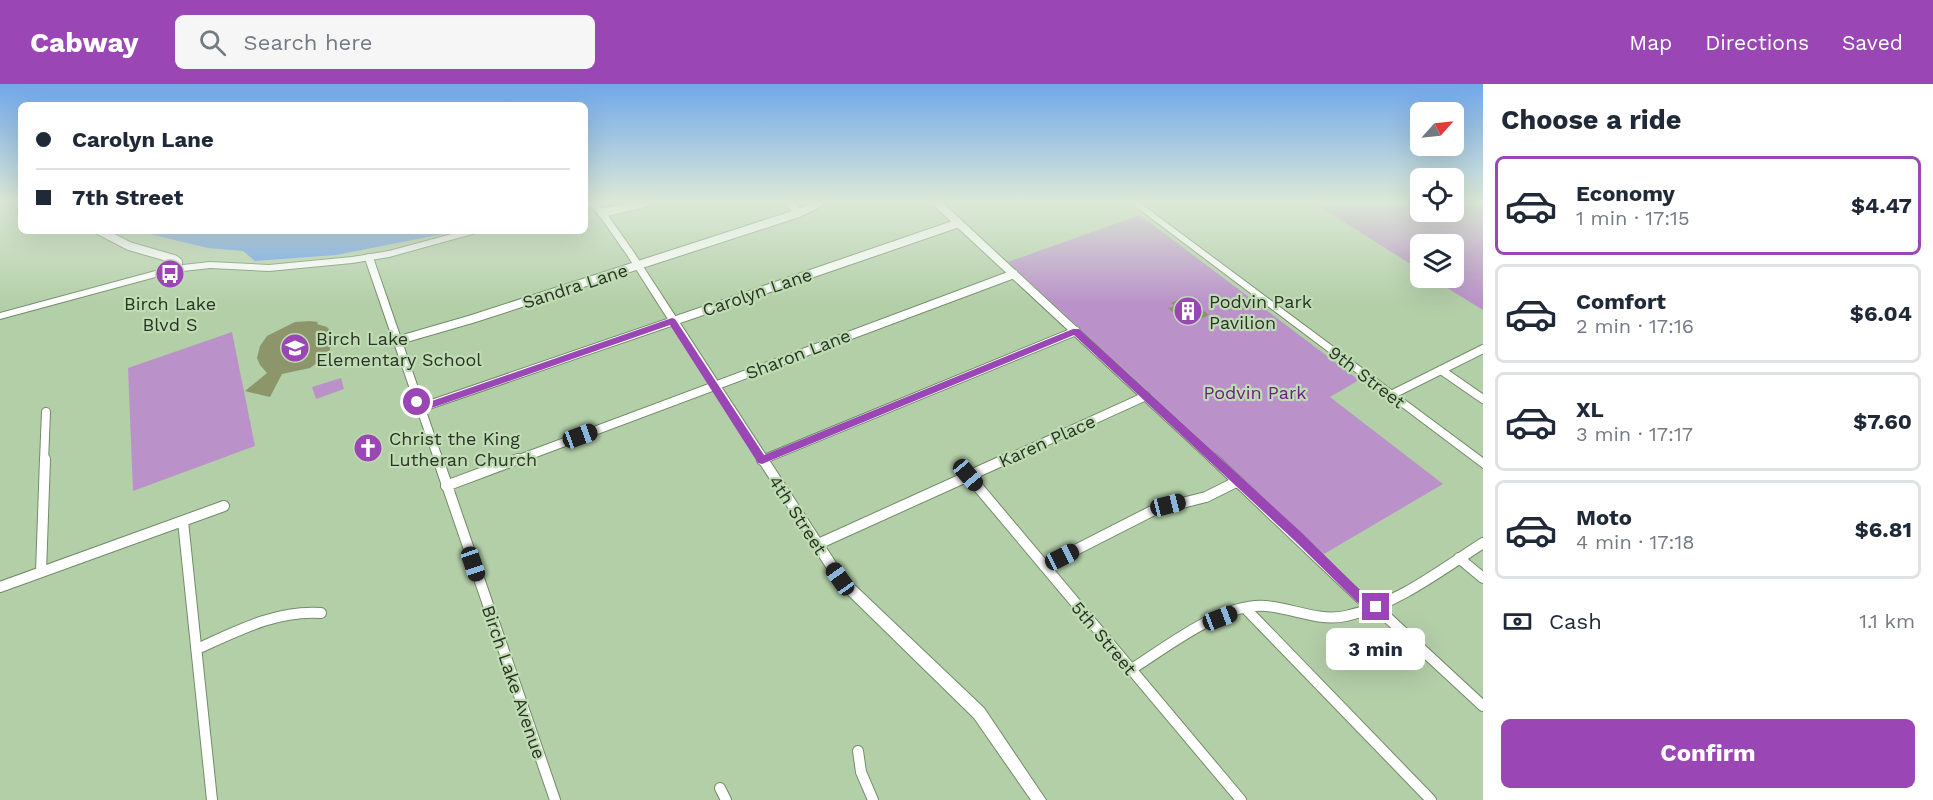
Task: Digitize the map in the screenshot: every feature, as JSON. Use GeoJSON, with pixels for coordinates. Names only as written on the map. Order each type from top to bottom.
{"type":"FeatureCollection","features":[{"type":"Feature","properties":{"kind":"street"},"geometry":{"type":"LineString","coordinates":[[110,236],[129,246],[174,259],[178,262],[177,269]]}},
{"type":"Feature","properties":{"kind":"street"},"geometry":{"type":"LineString","coordinates":[[0,316],[177,269],[210,265],[269,268],[369,258],[452,236]]}},
{"type":"Feature","properties":{"kind":"street","name":"4th Street"},"geometry":{"type":"LineString","coordinates":[[618,236],[840,579],[979,713],[1039,800]]}},
{"type":"Feature","properties":{"kind":"street","name":"Sandra Lane"},"geometry":{"type":"LineString","coordinates":[[396,341],[728,236]]}},
{"type":"Feature","properties":{"kind":"street","name":"Carolyn Lane"},"geometry":{"type":"LineString","coordinates":[[420,408],[920,236]]}},
{"type":"Feature","properties":{"kind":"street"},"geometry":{"type":"LineString","coordinates":[[973,236],[1238,481],[1361,599],[1376,607],[1483,706]]}},
{"type":"Feature","properties":{"kind":"street","name":"9th Street"},"geometry":{"type":"LineString","coordinates":[[1181,236],[1483,464]]}},
{"type":"Feature","properties":{"kind":"street","name":"Birch Lake Avenue"},"geometry":{"type":"LineString","coordinates":[[369,258],[555,800]]}},
{"type":"Feature","properties":{"kind":"street","name":"Sharon Lane"},"geometry":{"type":"LineString","coordinates":[[446,486],[1014,274]]}},
{"type":"Feature","properties":{"kind":"street"},"geometry":{"type":"LineString","coordinates":[[762,460],[1076,331]]}},
{"type":"Feature","properties":{"kind":"street"},"geometry":{"type":"LineString","coordinates":[[1391,394],[1483,349]]}},
{"type":"Feature","properties":{"kind":"street"},"geometry":{"type":"LineString","coordinates":[[1441,370],[1483,399]]}},
{"type":"Feature","properties":{"kind":"street","name":"Karen Place"},"geometry":{"type":"LineString","coordinates":[[816,545],[1146,396]]}},
{"type":"Feature","properties":{"kind":"street"},"geometry":{"type":"LineString","coordinates":[[41,572],[46,412]]}},
{"type":"Feature","properties":{"kind":"street","name":"5th Street"},"geometry":{"type":"LineString","coordinates":[[968,475],[1240,800]]}},
{"type":"Feature","properties":{"kind":"street"},"geometry":{"type":"LineString","coordinates":[[1044,566],[1154,510],[1206,497],[1238,481]]}},
{"type":"Feature","properties":{"kind":"street"},"geometry":{"type":"LineString","coordinates":[[0,588],[224,506]]}},
{"type":"Feature","properties":{"kind":"street"},"geometry":{"type":"LineString","coordinates":[[183,521],[212,800]]}},
{"type":"Feature","properties":{"kind":"street"},"geometry":{"type":"LineString","coordinates":[[1130,670],[1220,618],[1245,608],[1281,608],[1328,618],[1376,607],[1483,543]]}},
{"type":"Feature","properties":{"kind":"street"},"geometry":{"type":"LineString","coordinates":[[1459,558],[1483,578]]}},
{"type":"Feature","properties":{"kind":"street"},"geometry":{"type":"LineString","coordinates":[[1245,608],[1431,800]]}},
{"type":"Feature","properties":{"kind":"street"},"geometry":{"type":"LineString","coordinates":[[197,649],[284,614],[308,611],[321,613]]}},
{"type":"Feature","properties":{"kind":"street"},"geometry":{"type":"LineString","coordinates":[[858,751],[861,772],[873,800]]}},
{"type":"Feature","properties":{"kind":"street"},"geometry":{"type":"LineString","coordinates":[[720,788],[726,800]]}},
{"type":"Feature","properties":{"kind":"green space","name":"Podvin Park"},"geometry":{"type":"Polygon","coordinates":[[[1080,236],[1168,236],[1359,380],[1330,397],[1443,484],[1324,554],[1008,262],[1080,236]]]}},
{"type":"Feature","properties":{"kind":"green space"},"geometry":{"type":"Polygon","coordinates":[[[1367,236],[1410,236],[1410,264],[1367,236]]]}},
{"type":"Feature","properties":{"kind":"green space"},"geometry":{"type":"Polygon","coordinates":[[[1464,236],[1483,236],[1483,310],[1447,288],[1464,288],[1464,236]]]}},
{"type":"Feature","properties":{"kind":"green space"},"geometry":{"type":"Polygon","coordinates":[[[232,332],[255,446],[133,491],[128,368],[232,332]]]}},
{"type":"Feature","properties":{"kind":"green space"},"geometry":{"type":"Polygon","coordinates":[[[341,378],[344,389],[316,399],[312,387],[341,378]]]}},
{"type":"Feature","properties":{"kind":"water"},"geometry":{"type":"Polygon","coordinates":[[[160,236],[430,236],[336,255],[255,261],[243,251],[208,248],[160,236]]]}},
{"type":"Feature","properties":{"kind":"building","name":"Podvin Park Pavilion"},"geometry":{"type":"Polygon","coordinates":[[[1186,296],[1209,315],[1194,322],[1184,313],[1177,316],[1168,308],[1175,306],[1171,303],[1186,296]]]}},
{"type":"Feature","properties":{"kind":"building"},"geometry":{"type":"Polygon","coordinates":[[[310,321],[327,327],[333,334],[329,354],[310,368],[282,374],[270,397],[245,391],[267,373],[257,358],[260,346],[267,336],[295,322],[310,321]]]}},
{"type":"Feature","properties":{"kind":"place","name":"Birch Lake Blvd S"},"geometry":{"type":"Point","coordinates":[170,274]}},
{"type":"Feature","properties":{"kind":"place","name":"Podvin Park Pavilion"},"geometry":{"type":"Point","coordinates":[1188,311]}},
{"type":"Feature","properties":{"kind":"place","name":"Birch Lake Elementary School"},"geometry":{"type":"Point","coordinates":[295,348]}},
{"type":"Feature","properties":{"kind":"place","name":"Christ the King Lutheran Church"},"geometry":{"type":"Point","coordinates":[368,448]}},
{"type":"Feature","properties":{"kind":"route"},"geometry":{"type":"LineString","coordinates":[[417,402],[420,408],[672,321],[762,460],[1076,331],[1298,537],[1361,599],[1376,607]]}}]}
